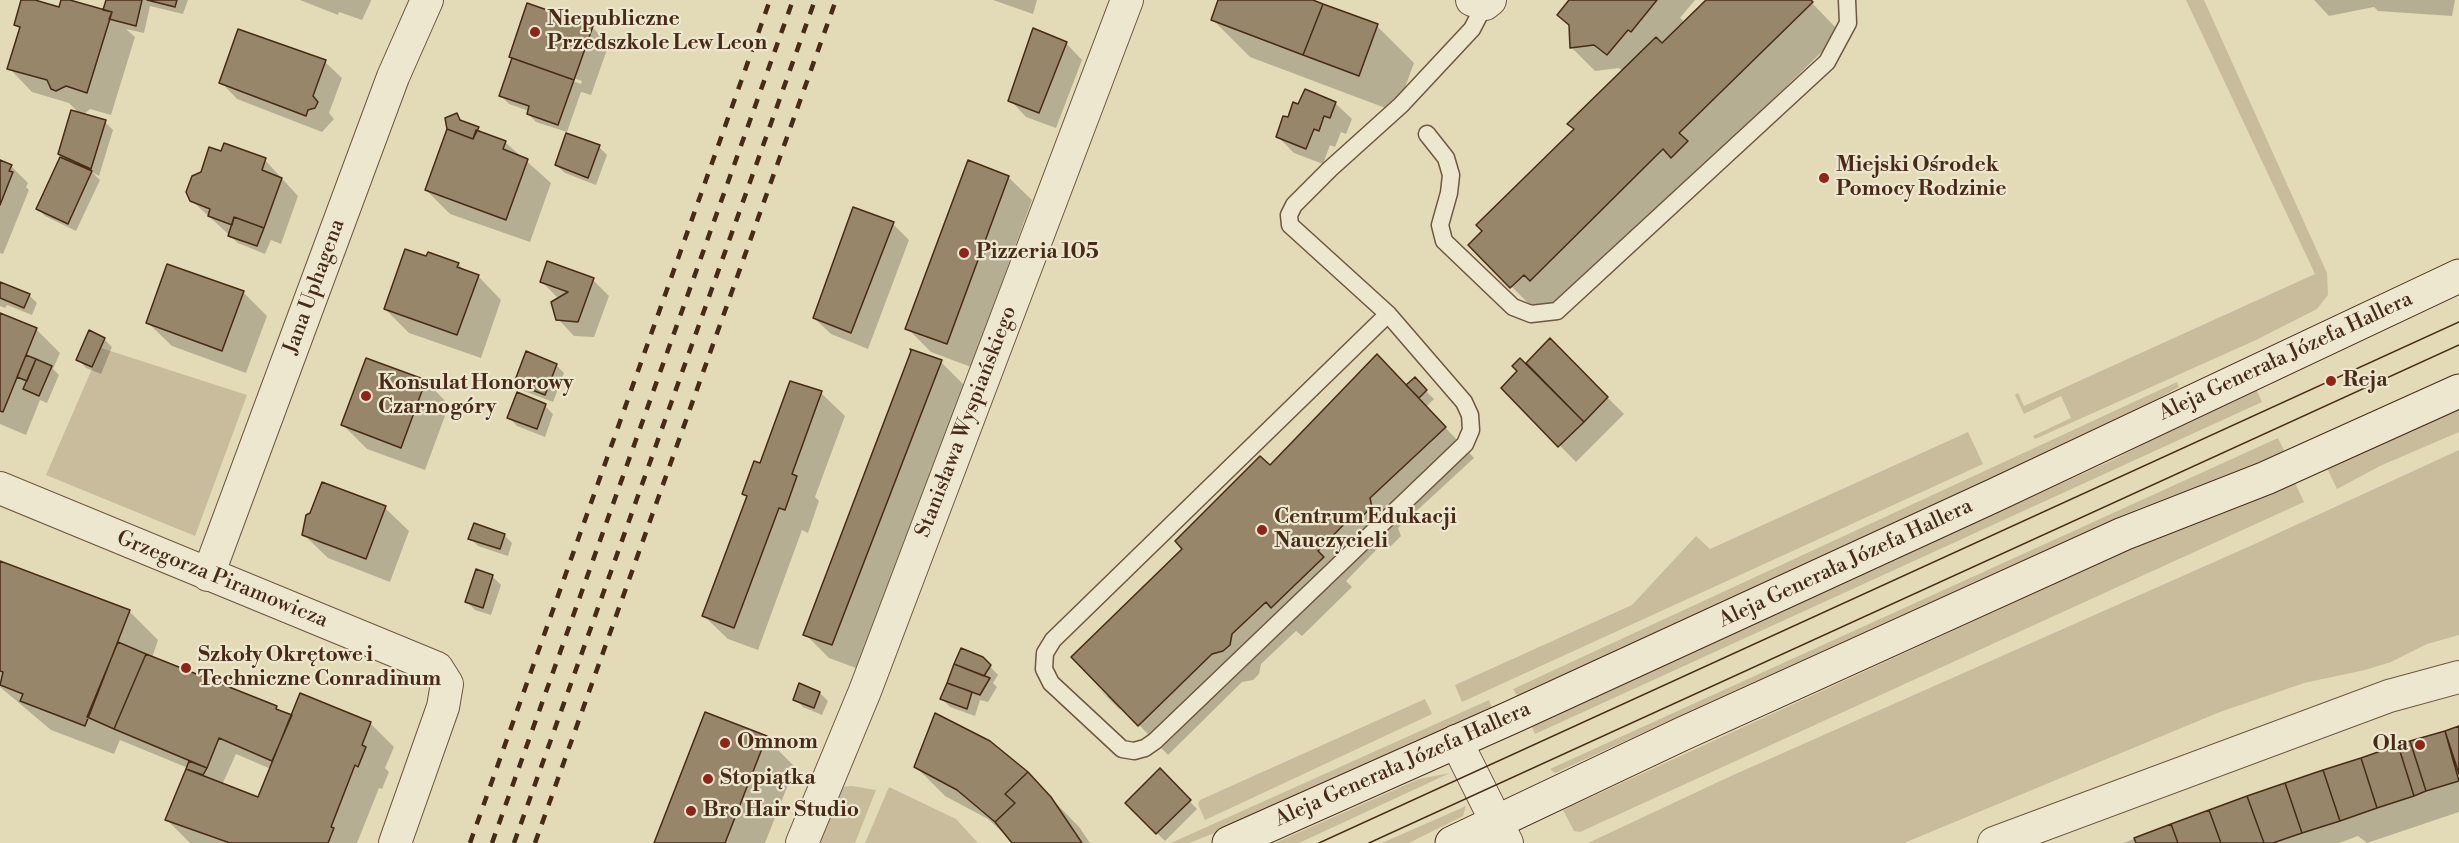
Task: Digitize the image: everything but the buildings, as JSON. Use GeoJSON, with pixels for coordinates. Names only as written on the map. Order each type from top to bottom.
{"type":"FeatureCollection","features":[{"type":"Feature","properties":{"kind":"main road","name":"Aleja Generała Józefa Hallera"},"geometry":{"type":"LineString","coordinates":[[1228,843],[1995,495],[2459,276]]}},
{"type":"Feature","properties":{"kind":"main road"},"geometry":{"type":"LineString","coordinates":[[1452,843],[1502,832],[1682,734],[2123,534],[2266,478],[2459,391]]}},
{"type":"Feature","properties":{"kind":"street","name":"Jana Uphagena"},"geometry":{"type":"LineString","coordinates":[[208,575],[389,88],[427,0]]}},
{"type":"Feature","properties":{"kind":"street","name":"Stanisława Wyspiańskiego"},"geometry":{"type":"LineString","coordinates":[[802,843],[869,680],[1128,0]]}},
{"type":"Feature","properties":{"kind":"street","name":"Grzegorza Piramowicza"},"geometry":{"type":"LineString","coordinates":[[0,488],[437,668],[443,674],[447,684],[443,707],[395,843]]}},
{"type":"Feature","properties":{"kind":"street"},"geometry":{"type":"LineString","coordinates":[[1994,843],[2390,696],[2459,677]]}},
{"type":"Feature","properties":{"kind":"street"},"geometry":{"type":"LineString","coordinates":[[1456,741],[1502,832]]}},
{"type":"Feature","properties":{"kind":"lane"},"geometry":{"type":"LineString","coordinates":[[1427,134],[1446,158],[1451,175],[1449,193],[1440,225],[1444,241],[1513,307],[1531,314],[1557,311],[1827,62],[1848,23],[1847,0]]}},
{"type":"Feature","properties":{"kind":"lane"},"geometry":{"type":"LineString","coordinates":[[1388,314],[1053,640],[1045,653],[1044,669],[1051,683],[1122,749],[1134,751],[1145,748],[1155,741],[1465,444],[1471,423],[1464,402],[1388,314],[1290,225],[1289,215],[1294,205],[1401,105],[1472,29],[1482,1]]}},
{"type":"Feature","properties":{"kind":"shaded area"},"geometry":{"type":"Polygon","coordinates":[[[2186,0],[2204,0],[2327,273],[2328,295],[2317,309],[2256,340],[2035,439],[2033,436],[2071,418],[2061,396],[2024,414],[2015,395],[2018,393],[2024,406],[2315,274],[2186,0]]]}},
{"type":"Feature","properties":{"kind":"shaded area"},"geometry":{"type":"Polygon","coordinates":[[[101,348],[247,395],[195,536],[46,475],[101,348]]]}},
{"type":"Feature","properties":{"kind":"shaded area"},"geometry":{"type":"Polygon","coordinates":[[[2177,382],[2179,387],[2148,404],[2013,470],[1517,696],[1513,689],[2177,382]]]}},
{"type":"Feature","properties":{"kind":"shaded area"},"geometry":{"type":"Polygon","coordinates":[[[2255,386],[2262,402],[1535,734],[1531,725],[2113,460],[2255,386]]]}},
{"type":"Feature","properties":{"kind":"shaded area"},"geometry":{"type":"Polygon","coordinates":[[[2459,409],[2459,432],[2380,466],[2337,489],[2327,468],[2459,409]]]}},
{"type":"Feature","properties":{"kind":"shaded area"},"geometry":{"type":"Polygon","coordinates":[[[1968,432],[1983,464],[1462,702],[1455,685],[1632,605],[1696,536],[1710,549],[1968,432]]]}},
{"type":"Feature","properties":{"kind":"shaded area"},"geometry":{"type":"Polygon","coordinates":[[[2278,438],[2285,452],[2125,514],[1555,773],[1550,769],[2278,438]]]}},
{"type":"Feature","properties":{"kind":"shaded area"},"geometry":{"type":"Polygon","coordinates":[[[2459,450],[2459,635],[2427,644],[2391,662],[2304,683],[2220,712],[1904,843],[1588,843],[1731,776],[2248,547],[2459,450]]]}},
{"type":"Feature","properties":{"kind":"shaded area"},"geometry":{"type":"Polygon","coordinates":[[[2295,483],[2304,502],[1580,832],[1574,831],[1563,810],[2124,552],[2295,483]]]}},
{"type":"Feature","properties":{"kind":"shaded area"},"geometry":{"type":"Polygon","coordinates":[[[1425,699],[1432,714],[1205,820],[1198,804],[1200,800],[1425,699]]]}},
{"type":"Feature","properties":{"kind":"shaded area"},"geometry":{"type":"Polygon","coordinates":[[[1489,700],[1492,708],[1225,829],[1189,843],[1171,843],[1489,700]]]}},
{"type":"Feature","properties":{"kind":"shaded area"},"geometry":{"type":"Polygon","coordinates":[[[1450,773],[1299,843],[1275,843],[1419,779],[1450,773]]]}},
{"type":"Feature","properties":{"kind":"shaded area"},"geometry":{"type":"Polygon","coordinates":[[[852,786],[876,790],[855,843],[820,843],[840,787],[852,786]]]}},
{"type":"Feature","properties":{"kind":"shaded area"},"geometry":{"type":"Polygon","coordinates":[[[889,787],[956,819],[978,843],[865,843],[889,787]]]}},
{"type":"Feature","properties":{"kind":"shaded area"},"geometry":{"type":"Polygon","coordinates":[[[1466,806],[1463,816],[1409,843],[1382,843],[1466,806]]]}},
{"type":"Feature","properties":{"kind":"tram line"},"geometry":{"type":"LineString","coordinates":[[1319,843],[2459,322]]}},
{"type":"Feature","properties":{"kind":"tram line"},"geometry":{"type":"LineString","coordinates":[[1369,843],[2459,345]]}},
{"type":"Feature","properties":{"kind":"railway"},"geometry":{"type":"LineString","coordinates":[[470,843],[770,0]]}},
{"type":"Feature","properties":{"kind":"railway"},"geometry":{"type":"LineString","coordinates":[[492,843],[793,0]]}},
{"type":"Feature","properties":{"kind":"railway"},"geometry":{"type":"LineString","coordinates":[[514,843],[815,0]]}},
{"type":"Feature","properties":{"kind":"railway"},"geometry":{"type":"LineString","coordinates":[[535,843],[836,0]]}},
{"type":"Feature","properties":{"kind":"place","name":"Niepubliczne Przedszkole Lew Leon"},"geometry":{"type":"Point","coordinates":[535,32]}},
{"type":"Feature","properties":{"kind":"place","name":"Miejski Ośrodek Pomocy Rodzinie"},"geometry":{"type":"Point","coordinates":[1824,178]}},
{"type":"Feature","properties":{"kind":"place","name":"Pizzeria 105"},"geometry":{"type":"Point","coordinates":[964,253]}},
{"type":"Feature","properties":{"kind":"place","name":"Reja"},"geometry":{"type":"Point","coordinates":[2331,381]}},
{"type":"Feature","properties":{"kind":"place","name":"Konsulat Honorowy Czarnogóry"},"geometry":{"type":"Point","coordinates":[366,396]}},
{"type":"Feature","properties":{"kind":"place","name":"Centrum Edukacji Nauczycieli"},"geometry":{"type":"Point","coordinates":[1262,530]}},
{"type":"Feature","properties":{"kind":"place","name":"Szkoły Okrętowe i Techniczne Conradinum"},"geometry":{"type":"Point","coordinates":[186,668]}},
{"type":"Feature","properties":{"kind":"place","name":"Omnom"},"geometry":{"type":"Point","coordinates":[725,743]}},
{"type":"Feature","properties":{"kind":"place","name":"Ola"},"geometry":{"type":"Point","coordinates":[2420,745]}},
{"type":"Feature","properties":{"kind":"place","name":"Stopiątka"},"geometry":{"type":"Point","coordinates":[708,779]}},
{"type":"Feature","properties":{"kind":"place","name":"Bro Hair Studio"},"geometry":{"type":"Point","coordinates":[691,811]}}]}
